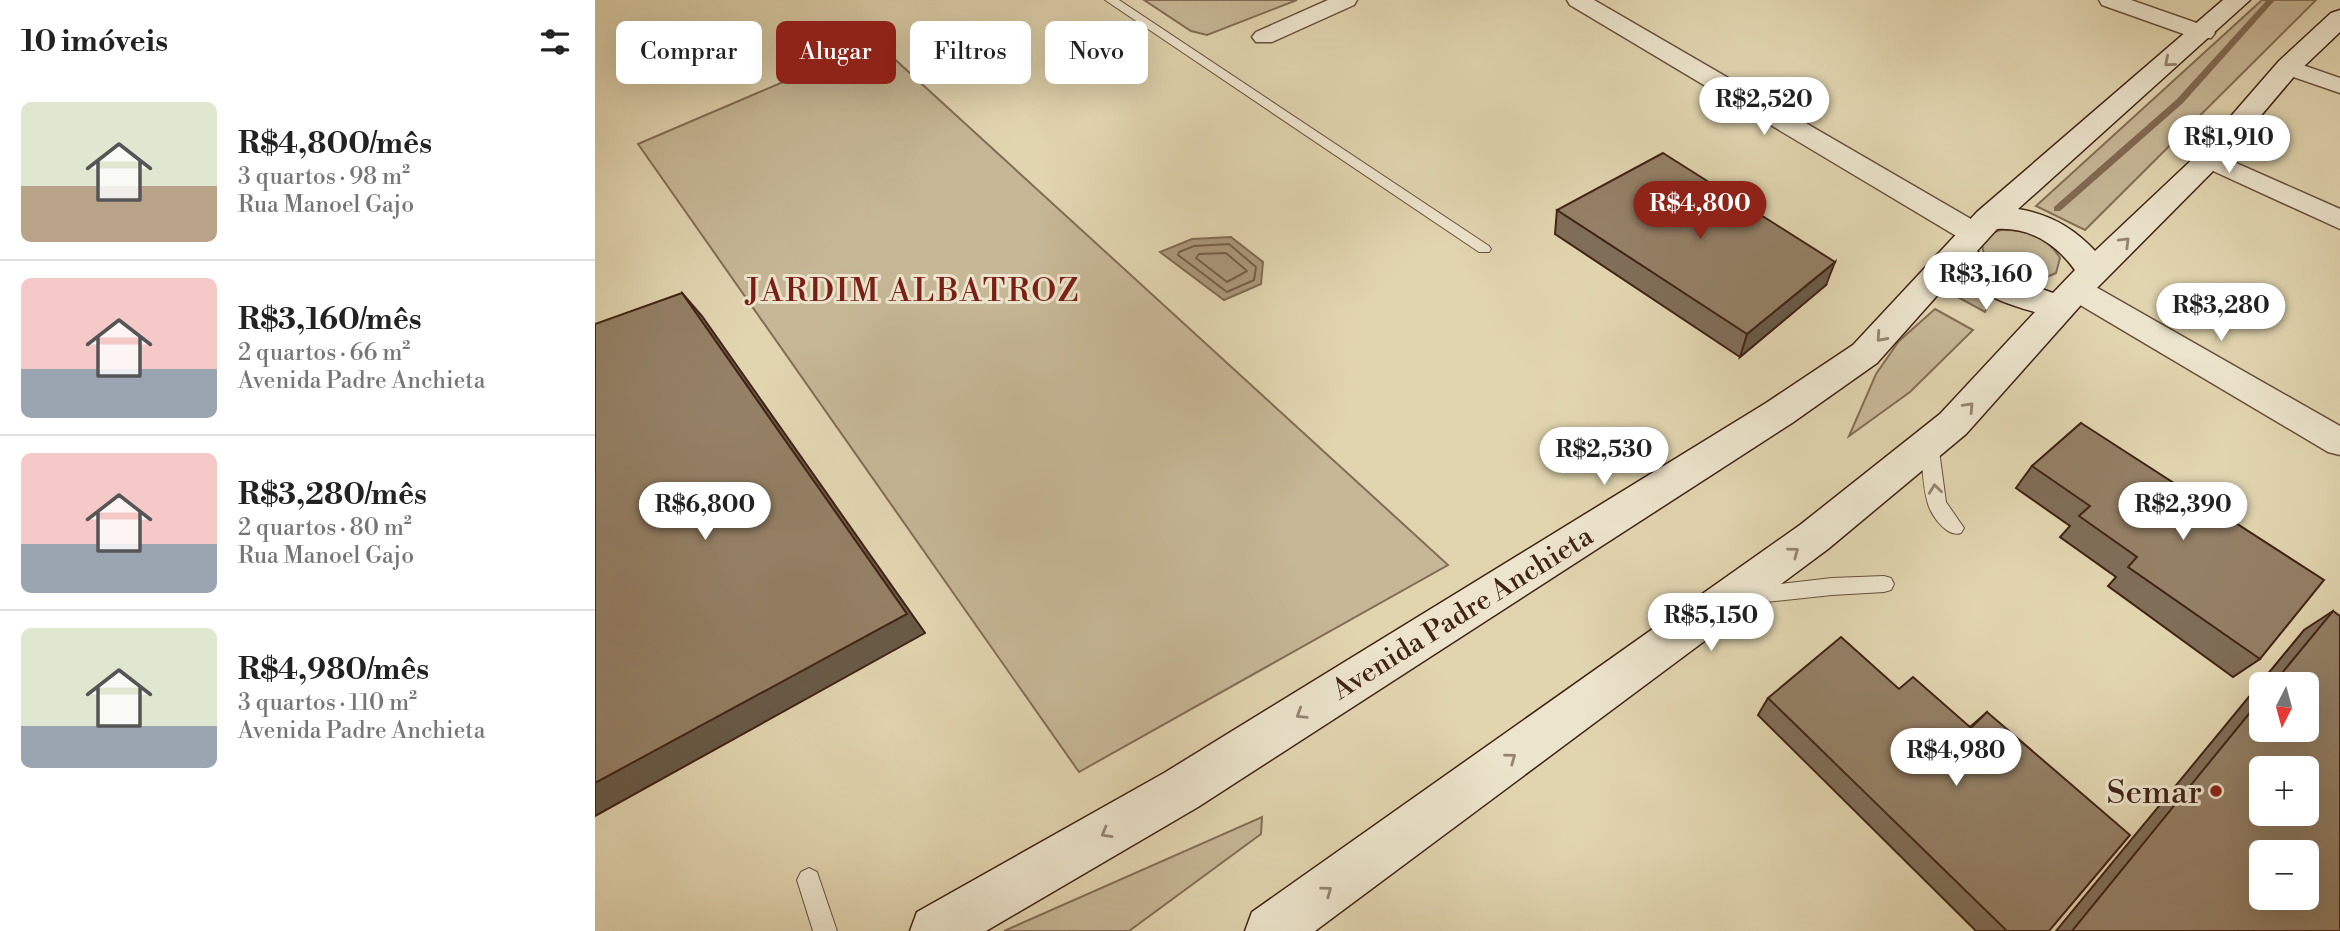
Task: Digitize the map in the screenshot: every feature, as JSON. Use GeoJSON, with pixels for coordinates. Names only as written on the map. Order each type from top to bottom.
{"type":"FeatureCollection","features":[{"type":"Feature","properties":{"kind":"main road","name":"Avenida Padre Anchieta"},"geometry":{"type":"LineString","coordinates":[[936,931],[1181,790],[1779,413],[1865,354],[1973,234],[2238,0]]}},
{"type":"Feature","properties":{"kind":"main road"},"geometry":{"type":"LineString","coordinates":[[1271,931],[1814,537],[1953,424],[2077,290],[2209,159],[2288,67],[2340,18]]}},
{"type":"Feature","properties":{"kind":"main road"},"geometry":{"type":"LineString","coordinates":[[2020,220],[2056,231],[2079,251],[2077,290],[2014,295],[1988,283],[1972,269],[1973,234],[2020,220]]}},
{"type":"Feature","properties":{"kind":"street"},"geometry":{"type":"LineString","coordinates":[[1264,37],[1346,0]]}},
{"type":"Feature","properties":{"kind":"street"},"geometry":{"type":"LineString","coordinates":[[1579,0],[1973,234]]}},
{"type":"Feature","properties":{"kind":"street"},"geometry":{"type":"LineString","coordinates":[[2110,0],[2203,33]]}},
{"type":"Feature","properties":{"kind":"street"},"geometry":{"type":"LineString","coordinates":[[2288,67],[2340,86]]}},
{"type":"Feature","properties":{"kind":"street"},"geometry":{"type":"LineString","coordinates":[[2209,159],[2340,220]]}},
{"type":"Feature","properties":{"kind":"street"},"geometry":{"type":"LineString","coordinates":[[2077,290],[2340,442]]}},
{"type":"Feature","properties":{"kind":"lane"},"geometry":{"type":"LineString","coordinates":[[1111,0],[1484,249]]}},
{"type":"Feature","properties":{"kind":"lane"},"geometry":{"type":"LineString","coordinates":[[1929,443],[1937,504],[1955,528]]}},
{"type":"Feature","properties":{"kind":"lane"},"geometry":{"type":"LineString","coordinates":[[1733,597],[1796,592],[1844,583],[1884,584]]}},
{"type":"Feature","properties":{"kind":"lane"},"geometry":{"type":"LineString","coordinates":[[809,880],[825,931]]}},
{"type":"Feature","properties":{"kind":"shaded area"},"geometry":{"type":"Polygon","coordinates":[[[1144,0],[1297,0],[1207,35],[1191,31],[1144,0]]]}},
{"type":"Feature","properties":{"kind":"shaded area"},"geometry":{"type":"Polygon","coordinates":[[[2262,0],[2316,0],[2085,230],[2036,206],[2262,0]]]}},
{"type":"Feature","properties":{"kind":"shaded area"},"geometry":{"type":"Polygon","coordinates":[[[896,60],[910,73],[910,84],[922,84],[1448,565],[1079,772],[638,144],[778,84],[896,84],[896,60]]]}},
{"type":"Feature","properties":{"kind":"shaded area"},"geometry":{"type":"Polygon","coordinates":[[[2001,230],[2027,233],[2049,245],[2060,258],[2056,273],[2035,279],[2023,278],[2011,276],[1992,265],[1985,256],[1982,245],[1991,233],[2001,230]]]}},
{"type":"Feature","properties":{"kind":"shaded area"},"geometry":{"type":"Polygon","coordinates":[[[1958,277],[1992,299],[1985,312],[1941,288],[1958,277]]]}},
{"type":"Feature","properties":{"kind":"shaded area"},"geometry":{"type":"Polygon","coordinates":[[[1935,309],[1973,330],[1910,392],[1849,436],[1876,374],[1899,341],[1935,309]]]}},
{"type":"Feature","properties":{"kind":"shaded area"},"geometry":{"type":"Polygon","coordinates":[[[1262,817],[1261,834],[1129,931],[1004,931],[1262,817]]]}},
{"type":"Feature","properties":{"kind":"water"},"geometry":{"type":"Polygon","coordinates":[[[1231,237],[1263,262],[1261,284],[1224,300],[1160,252],[1192,239],[1231,237]]]}},
{"type":"Feature","properties":{"kind":"building"},"geometry":{"type":"Polygon","coordinates":[[[1663,153],[1835,262],[1747,334],[1557,210],[1663,153]]]}},
{"type":"Feature","properties":{"kind":"building"},"geometry":{"type":"Polygon","coordinates":[[[682,293],[907,614],[595,783],[595,324],[682,293]]]}},
{"type":"Feature","properties":{"kind":"building"},"geometry":{"type":"Polygon","coordinates":[[[2081,423],[2324,580],[2260,659],[2128,567],[2137,557],[2079,516],[2090,506],[2032,466],[2081,423]]]}},
{"type":"Feature","properties":{"kind":"building","name":"Semar"},"geometry":{"type":"Polygon","coordinates":[[[2333,611],[2340,616],[2340,931],[2072,931],[2249,714],[2249,742],[2319,742],[2319,672],[2283,672],[2333,611]]]}},
{"type":"Feature","properties":{"kind":"building"},"geometry":{"type":"Polygon","coordinates":[[[1841,637],[1899,689],[1913,677],[1971,728],[1987,712],[2130,835],[2049,931],[2007,931],[1768,698],[1841,637]]]}},
{"type":"Feature","properties":{"kind":"waterway"},"geometry":{"type":"LineString","coordinates":[[2057,209],[2180,101],[2271,0]]}},
{"type":"Feature","properties":{"kind":"place","name":"Semar"},"geometry":{"type":"Point","coordinates":[2216,791]}},
{"type":"Feature","properties":{"kind":"district","name":"JARDIM ALBATROZ"},"geometry":{"type":"Point","coordinates":[913,290]}}]}
